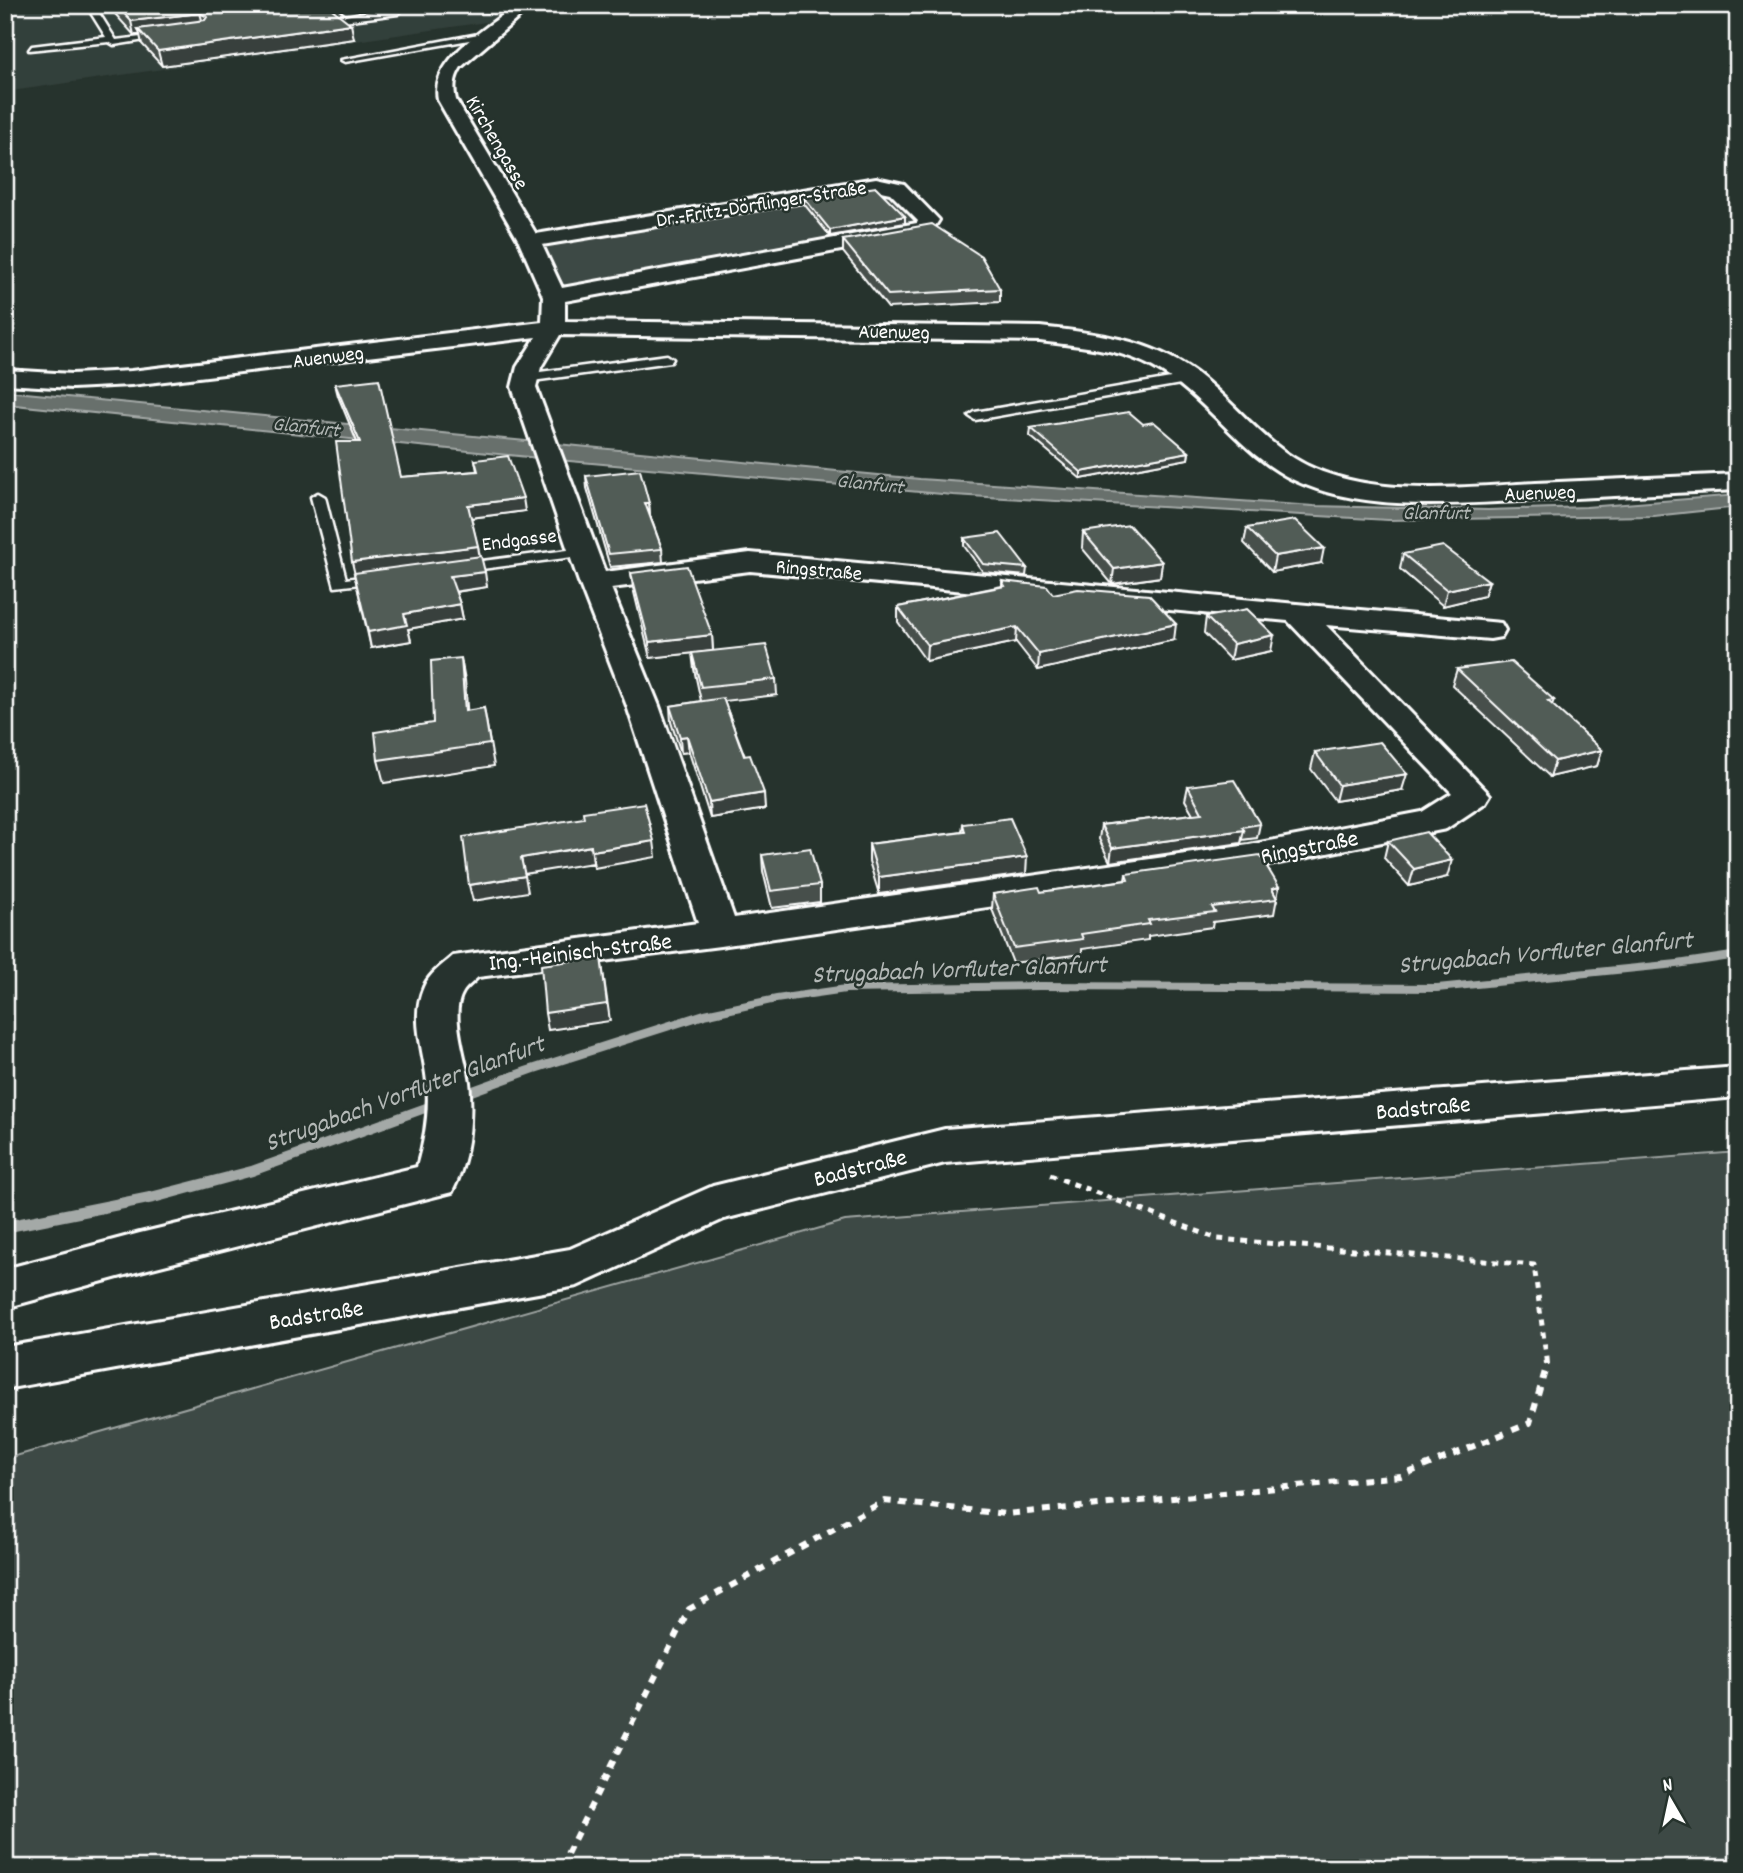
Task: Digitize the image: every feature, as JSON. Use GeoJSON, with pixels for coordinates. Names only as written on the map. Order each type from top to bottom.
{"type":"FeatureCollection","features":[{"type":"Feature","properties":{"kind":"street","name":"Kirchengasse"},"geometry":{"type":"LineString","coordinates":[[526,5],[455,63],[448,73],[444,88],[447,100],[530,241],[554,296],[553,328]]}},
{"type":"Feature","properties":{"kind":"street","name":"Dr.-Fritz-Dörflinger-Straße"},"geometry":{"type":"LineString","coordinates":[[530,241],[876,184],[897,188],[929,220],[925,227],[917,230],[554,296]]}},
{"type":"Feature","properties":{"kind":"street","name":"Auenweg"},"geometry":{"type":"LineString","coordinates":[[5,377],[72,381],[131,378],[553,328],[1040,334],[1088,339],[1136,351],[1161,361],[1188,379],[1281,462],[1304,475],[1351,490],[1441,496],[1738,482]]}},
{"type":"Feature","properties":{"kind":"street"},"geometry":{"type":"LineString","coordinates":[[553,328],[525,379],[524,387],[643,706],[720,933]]}},
{"type":"Feature","properties":{"kind":"street","name":"Ringstraße"},"geometry":{"type":"LineString","coordinates":[[589,567],[750,562],[1490,630]]}},
{"type":"Feature","properties":{"kind":"street","name":"Ringstraße"},"geometry":{"type":"LineString","coordinates":[[720,933],[1248,857],[1433,821],[1473,795],[1297,613]]}},
{"type":"Feature","properties":{"kind":"street","name":"Ing.-Heinisch-Straße"},"geometry":{"type":"LineString","coordinates":[[5,1289],[140,1252],[436,1180],[449,1128],[448,1083],[437,1020],[443,988],[467,965],[720,933]]}},
{"type":"Feature","properties":{"kind":"street","name":"Badstraße"},"geometry":{"type":"LineString","coordinates":[[5,1368],[578,1267],[713,1204],[945,1146],[1738,1082]]}},
{"type":"Feature","properties":{"kind":"lane"},"geometry":{"type":"LineString","coordinates":[[90,5],[115,44]]}},
{"type":"Feature","properties":{"kind":"lane"},"geometry":{"type":"LineString","coordinates":[[326,5],[343,19],[395,12],[404,5]]}},
{"type":"Feature","properties":{"kind":"lane"},"geometry":{"type":"LineString","coordinates":[[345,60],[489,34]]}},
{"type":"Feature","properties":{"kind":"lane"},"geometry":{"type":"LineString","coordinates":[[32,48],[115,44],[179,35]]}},
{"type":"Feature","properties":{"kind":"lane"},"geometry":{"type":"LineString","coordinates":[[525,379],[667,359]]}},
{"type":"Feature","properties":{"kind":"lane"},"geometry":{"type":"LineString","coordinates":[[975,416],[1188,379]]}},
{"type":"Feature","properties":{"kind":"lane"},"geometry":{"type":"LineString","coordinates":[[318,497],[340,584],[394,577]]}},
{"type":"Feature","properties":{"kind":"lane","name":"Endgasse"},"geometry":{"type":"LineString","coordinates":[[448,570],[589,567]]}},
{"type":"Feature","properties":{"kind":"path"},"geometry":{"type":"LineString","coordinates":[[560,1868],[690,1609],[884,1501],[1006,1514],[1401,1475],[1530,1423],[1547,1364],[1534,1265],[1218,1239],[1038,1170]]}},
{"type":"Feature","properties":{"kind":"shaded area"},"geometry":{"type":"Polygon","coordinates":[[[5,5],[512,5],[493,21],[5,92],[5,5]]]}},
{"type":"Feature","properties":{"kind":"shaded area"},"geometry":{"type":"Polygon","coordinates":[[[878,187],[889,189],[922,222],[913,228],[572,288],[563,285],[541,244],[878,187]]]}},
{"type":"Feature","properties":{"kind":"shaded area"},"geometry":{"type":"Polygon","coordinates":[[[1738,1152],[1738,1868],[5,1868],[5,1459],[845,1221],[1738,1152]]]}},
{"type":"Feature","properties":{"kind":"water","name":"Glanfurt"},"geometry":{"type":"Polygon","coordinates":[[[5,391],[920,479],[1314,506],[1488,510],[1586,507],[1738,495],[1738,507],[1654,516],[1388,520],[953,495],[558,460],[5,404],[5,391]]]}},
{"type":"Feature","properties":{"kind":"building"},"geometry":{"type":"Polygon","coordinates":[[[116,5],[327,5],[351,24],[158,51],[138,29],[205,20],[207,17],[200,13],[131,21],[116,5]]]}},
{"type":"Feature","properties":{"kind":"building"},"geometry":{"type":"Polygon","coordinates":[[[876,187],[905,216],[830,230],[804,198],[876,187]]]}},
{"type":"Feature","properties":{"kind":"building"},"geometry":{"type":"Polygon","coordinates":[[[932,224],[981,256],[1000,289],[888,295],[843,240],[932,224]]]}},
{"type":"Feature","properties":{"kind":"building"},"geometry":{"type":"Polygon","coordinates":[[[379,379],[401,477],[478,471],[475,460],[508,456],[523,498],[468,505],[478,546],[352,562],[336,442],[360,442],[335,384],[379,379]]]}},
{"type":"Feature","properties":{"kind":"building"},"geometry":{"type":"Polygon","coordinates":[[[1129,412],[1143,424],[1154,422],[1189,452],[1081,472],[1031,428],[1129,412]]]}},
{"type":"Feature","properties":{"kind":"building"},"geometry":{"type":"Polygon","coordinates":[[[640,470],[649,503],[645,503],[662,549],[609,554],[586,476],[640,470]]]}},
{"type":"Feature","properties":{"kind":"building"},"geometry":{"type":"Polygon","coordinates":[[[1295,520],[1324,548],[1275,556],[1247,528],[1295,520]]]}},
{"type":"Feature","properties":{"kind":"building"},"geometry":{"type":"Polygon","coordinates":[[[1129,525],[1162,562],[1114,569],[1083,532],[1129,525]]]}},
{"type":"Feature","properties":{"kind":"building"},"geometry":{"type":"Polygon","coordinates":[[[1000,533],[1027,568],[983,564],[964,538],[1000,533]]]}},
{"type":"Feature","properties":{"kind":"building"},"geometry":{"type":"Polygon","coordinates":[[[1443,546],[1489,581],[1447,590],[1403,554],[1443,546]]]}},
{"type":"Feature","properties":{"kind":"building"},"geometry":{"type":"Polygon","coordinates":[[[481,556],[485,572],[450,576],[460,604],[404,614],[407,625],[368,632],[354,573],[481,556]]]}},
{"type":"Feature","properties":{"kind":"building"},"geometry":{"type":"Polygon","coordinates":[[[687,566],[712,635],[649,642],[631,573],[687,566]]]}},
{"type":"Feature","properties":{"kind":"building"},"geometry":{"type":"Polygon","coordinates":[[[1002,581],[1047,586],[1053,594],[1078,589],[1149,595],[1176,624],[1039,654],[1017,627],[927,645],[898,607],[1005,586],[1002,581]]]}},
{"type":"Feature","properties":{"kind":"building"},"geometry":{"type":"Polygon","coordinates":[[[1247,609],[1274,635],[1233,644],[1206,617],[1247,609]]]}},
{"type":"Feature","properties":{"kind":"building"},"geometry":{"type":"Polygon","coordinates":[[[766,645],[776,679],[701,687],[692,653],[766,645]]]}},
{"type":"Feature","properties":{"kind":"building"},"geometry":{"type":"Polygon","coordinates":[[[461,658],[465,711],[484,708],[490,744],[378,760],[375,732],[433,723],[431,661],[461,658]]]}},
{"type":"Feature","properties":{"kind":"building"},"geometry":{"type":"Polygon","coordinates":[[[1511,662],[1554,700],[1548,701],[1602,750],[1555,761],[1457,669],[1511,662]]]}},
{"type":"Feature","properties":{"kind":"building"},"geometry":{"type":"Polygon","coordinates":[[[723,698],[744,756],[750,755],[764,793],[709,802],[687,736],[680,737],[670,706],[723,698]]]}},
{"type":"Feature","properties":{"kind":"building"},"geometry":{"type":"Polygon","coordinates":[[[1380,742],[1407,774],[1339,785],[1315,752],[1380,742]]]}},
{"type":"Feature","properties":{"kind":"building"},"geometry":{"type":"Polygon","coordinates":[[[1234,780],[1260,824],[1242,827],[1244,830],[1112,848],[1101,825],[1202,813],[1188,786],[1234,780]]]}},
{"type":"Feature","properties":{"kind":"building"},"geometry":{"type":"Polygon","coordinates":[[[644,803],[654,841],[592,851],[591,846],[521,858],[525,876],[469,885],[463,837],[584,818],[583,812],[644,803]]]}},
{"type":"Feature","properties":{"kind":"building"},"geometry":{"type":"Polygon","coordinates":[[[1010,818],[1027,857],[879,877],[869,844],[965,832],[963,824],[1010,818]]]}},
{"type":"Feature","properties":{"kind":"building"},"geometry":{"type":"Polygon","coordinates":[[[1426,832],[1452,860],[1414,869],[1388,841],[1426,832]]]}},
{"type":"Feature","properties":{"kind":"building"},"geometry":{"type":"Polygon","coordinates":[[[810,848],[820,885],[771,891],[762,855],[810,848]]]}},
{"type":"Feature","properties":{"kind":"building"},"geometry":{"type":"Polygon","coordinates":[[[1260,855],[1279,887],[1272,889],[1277,899],[1212,907],[1215,912],[1148,920],[1150,924],[1081,934],[1083,939],[1014,948],[993,894],[1039,887],[1041,892],[1128,880],[1126,874],[1260,855]]]}},
{"type":"Feature","properties":{"kind":"building"},"geometry":{"type":"Polygon","coordinates":[[[601,957],[607,1004],[545,1013],[541,965],[601,957]]]}},
{"type":"Feature","properties":{"kind":"waterway","name":"Strugabach Vorfluter Glanfurt"},"geometry":{"type":"LineString","coordinates":[[5,1227],[154,1197],[253,1171],[530,1070],[704,1015],[776,999],[846,989],[1040,986],[1437,988],[1677,964],[1738,955]]}}]}
